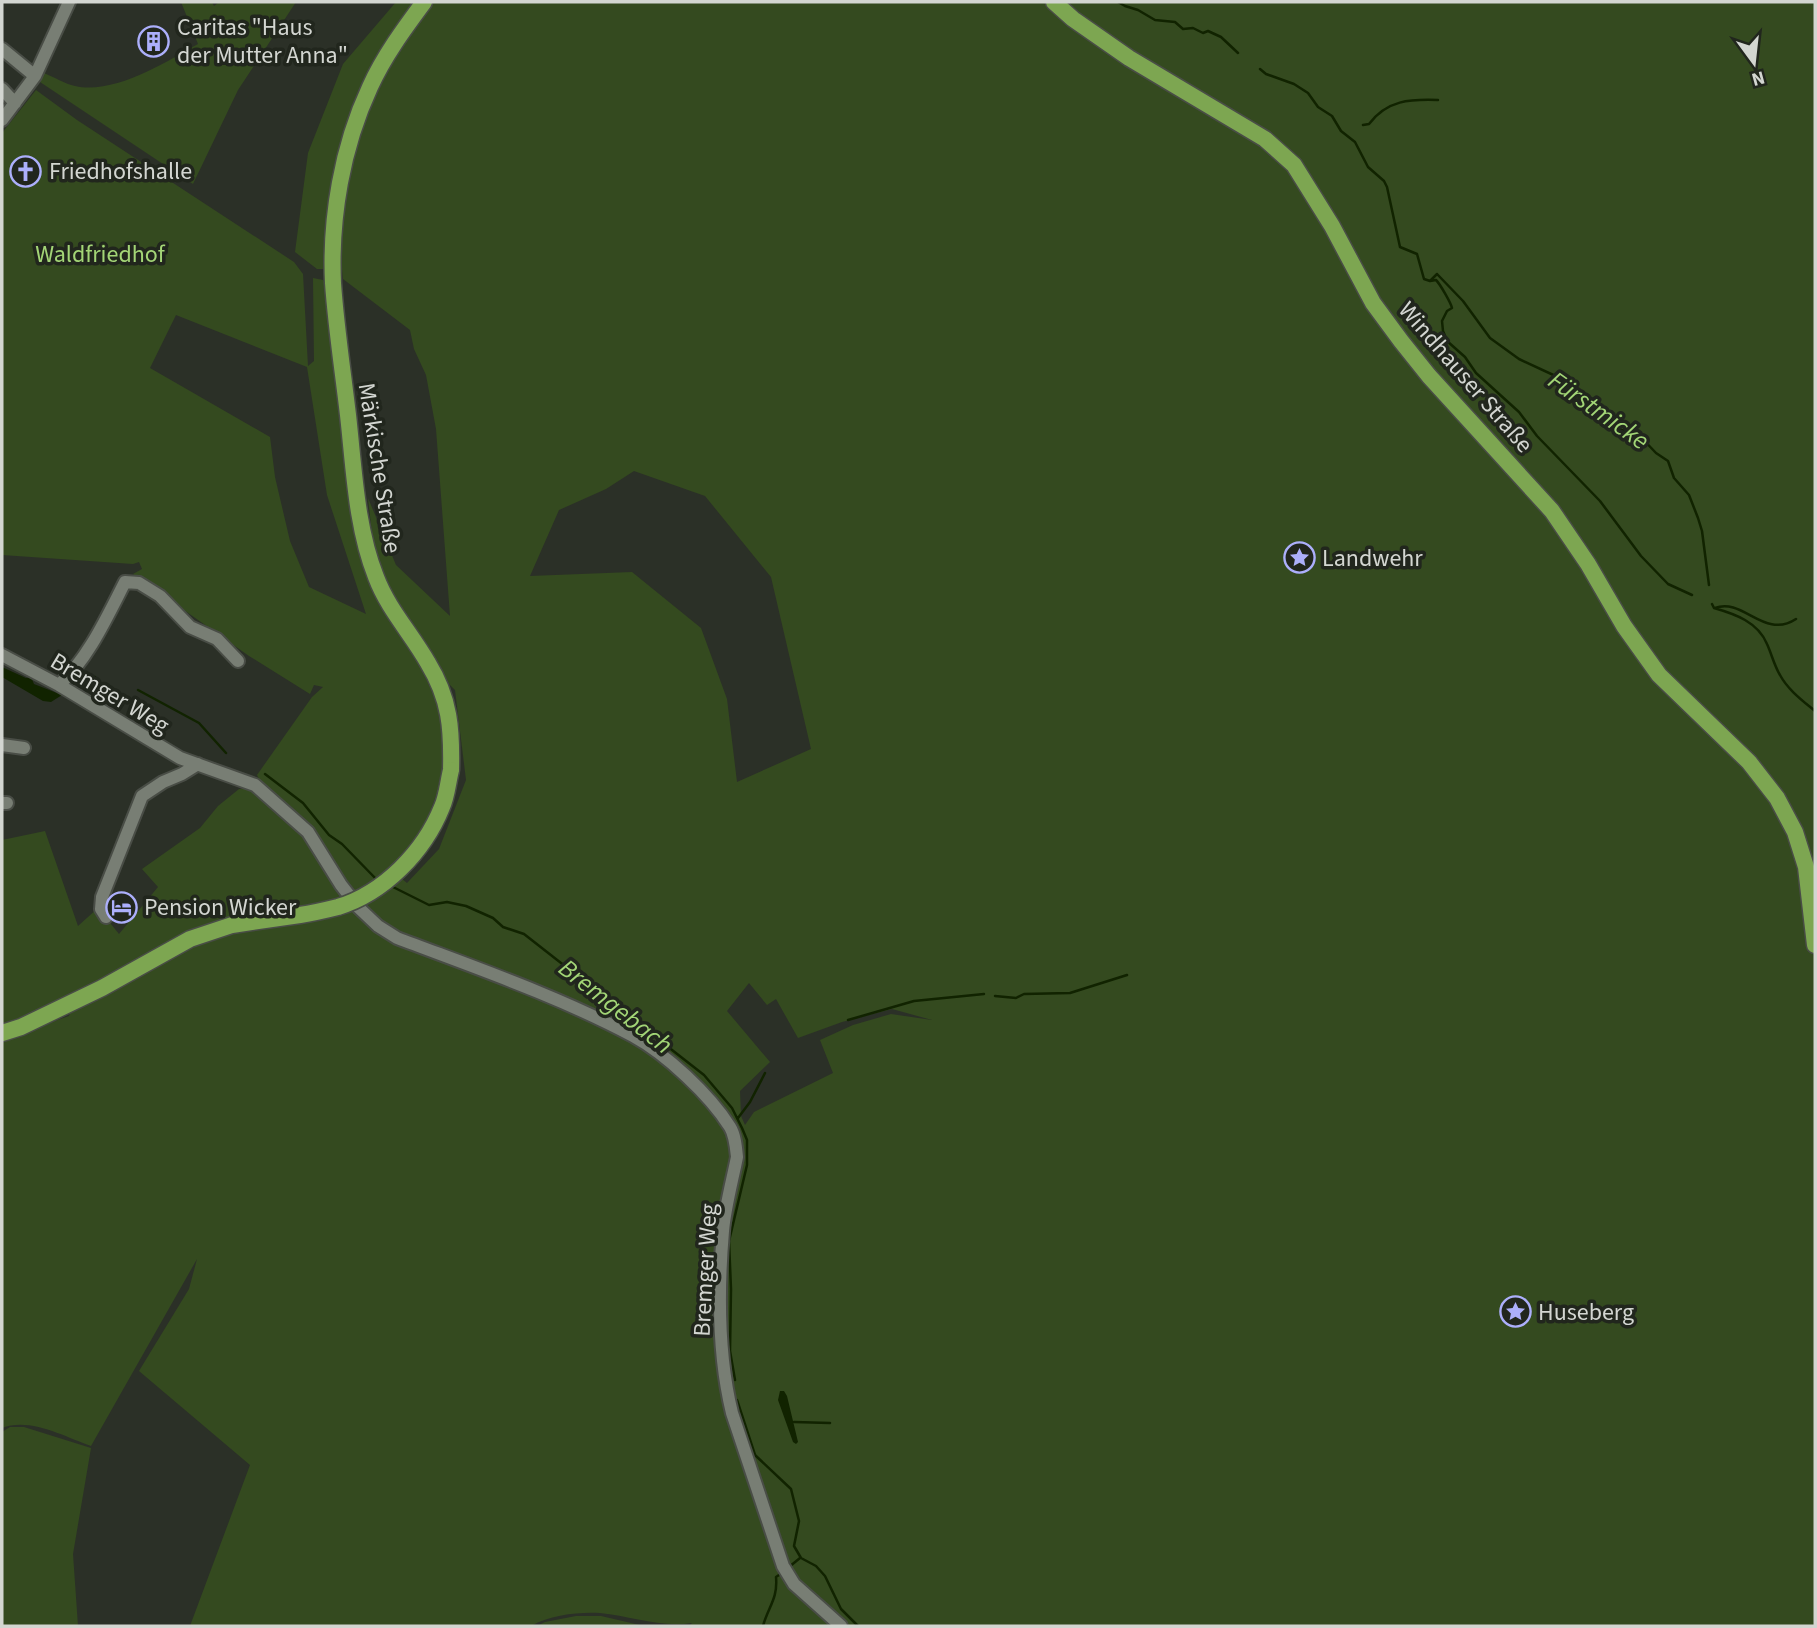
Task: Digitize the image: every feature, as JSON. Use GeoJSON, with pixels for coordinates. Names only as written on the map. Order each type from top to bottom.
{"type":"FeatureCollection","features":[{"type":"Feature","properties":{"kind":"main road","name":"Märkische Straße"},"geometry":{"type":"LineString","coordinates":[[2,1033],[21,1027],[102,988],[190,939],[232,925],[340,906],[360,897],[385,882],[406,864],[433,827],[443,805],[451,770],[452,729],[441,690],[429,664],[385,598],[368,554],[333,284],[336,210],[344,164],[356,123],[370,87],[394,43],[424,2]]}},
{"type":"Feature","properties":{"kind":"main road","name":"Windhauser Straße"},"geometry":{"type":"LineString","coordinates":[[1054,2],[1073,19],[1129,58],[1265,139],[1294,165],[1332,226],[1373,303],[1401,341],[1429,376],[1552,511],[1588,564],[1624,626],[1659,675],[1749,762],[1777,798],[1795,832],[1806,867],[1815,945]]}},
{"type":"Feature","properties":{"kind":"street"},"geometry":{"type":"LineString","coordinates":[[2,120],[35,76],[66,4]]}},
{"type":"Feature","properties":{"kind":"street"},"geometry":{"type":"LineString","coordinates":[[2,48],[35,76]]}},
{"type":"Feature","properties":{"kind":"street"},"geometry":{"type":"LineString","coordinates":[[2,89],[15,103]]}},
{"type":"Feature","properties":{"kind":"street"},"geometry":{"type":"LineString","coordinates":[[63,688],[125,582],[139,583],[160,596],[190,627],[217,639],[238,661]]}},
{"type":"Feature","properties":{"kind":"street","name":"Bremger Weg"},"geometry":{"type":"LineString","coordinates":[[2,655],[180,758],[255,785],[308,832],[341,885],[359,908],[378,926],[397,938],[561,1002],[635,1037],[669,1062],[701,1091],[731,1128],[736,1145],[737,1157],[723,1230],[721,1330],[726,1387],[743,1451],[783,1566],[794,1584],[841,1626]]}},
{"type":"Feature","properties":{"kind":"street"},"geometry":{"type":"LineString","coordinates":[[2,745],[24,747]]}},
{"type":"Feature","properties":{"kind":"street"},"geometry":{"type":"LineString","coordinates":[[113,907],[106,917],[102,909],[102,897],[142,796],[198,764]]}},
{"type":"Feature","properties":{"kind":"green space"},"geometry":{"type":"Polygon","coordinates":[[[181,2],[212,2],[214,6],[219,2],[296,2],[238,90],[193,184],[40,82],[44,73],[75,86],[106,86],[155,68],[198,44],[181,2]]]}},
{"type":"Feature","properties":{"kind":"green space"},"geometry":{"type":"Polygon","coordinates":[[[396,2],[418,2],[356,102],[338,154],[328,207],[326,269],[317,269],[295,252],[308,153],[343,64],[396,2]]]}},
{"type":"Feature","properties":{"kind":"green space","name":"Waldfriedhof"},"geometry":{"type":"Polygon","coordinates":[[[433,2],[1815,2],[1815,1626],[689,1626],[692,1623],[657,1623],[612,1614],[591,1613],[556,1617],[531,1626],[190,1626],[250,1465],[139,1371],[189,1289],[197,1259],[91,1446],[36,1426],[13,1425],[2,1428],[2,1039],[69,1016],[76,995],[2,1026],[2,840],[45,831],[78,926],[98,908],[119,934],[158,887],[142,869],[200,828],[218,806],[239,789],[263,787],[257,775],[312,697],[323,687],[314,685],[310,694],[249,656],[133,574],[142,569],[139,562],[133,564],[2,555],[2,133],[36,90],[77,120],[294,262],[303,274],[308,366],[314,361],[313,278],[323,280],[329,287],[359,537],[438,704],[443,736],[443,763],[437,793],[425,825],[412,845],[389,868],[407,883],[439,849],[466,780],[455,690],[386,586],[375,560],[368,498],[396,565],[450,616],[436,429],[426,375],[414,349],[410,330],[343,279],[340,251],[349,167],[374,89],[433,2]],[[176,315],[150,368],[270,437],[275,477],[290,541],[309,587],[366,614],[327,495],[307,367],[176,315]],[[634,471],[606,489],[559,510],[530,576],[632,572],[701,628],[727,699],[737,782],[811,749],[771,577],[705,496],[634,471]],[[749,983],[727,1011],[770,1062],[740,1091],[741,1116],[745,1125],[754,1112],[833,1073],[820,1040],[853,1025],[891,1014],[932,1020],[892,1009],[842,1022],[798,1038],[776,999],[767,1005],[749,983]]]}},
{"type":"Feature","properties":{"kind":"green space"},"geometry":{"type":"Polygon","coordinates":[[[10,1427],[24,1427],[91,1448],[73,1554],[78,1626],[2,1626],[2,1432],[10,1427]]]}},
{"type":"Feature","properties":{"kind":"green space"},"geometry":{"type":"Polygon","coordinates":[[[576,1616],[601,1616],[644,1626],[537,1626],[576,1616]]]}},
{"type":"Feature","properties":{"kind":"shaded area"},"geometry":{"type":"Polygon","coordinates":[[[2,667],[26,678],[31,677],[34,684],[62,695],[51,702],[43,701],[2,677],[2,667]]]}},
{"type":"Feature","properties":{"kind":"shaded area"},"geometry":{"type":"Polygon","coordinates":[[[780,1391],[784,1391],[787,1396],[798,1442],[796,1444],[778,1400],[780,1391]]]}},
{"type":"Feature","properties":{"kind":"waterway"},"geometry":{"type":"LineString","coordinates":[[1118,2],[1155,20],[1175,22],[1183,29],[1193,28],[1203,33],[1208,31],[1221,37],[1238,53]]}},
{"type":"Feature","properties":{"kind":"waterway","name":"Fürstmicke"},"geometry":{"type":"LineString","coordinates":[[1260,69],[1308,93],[1318,107],[1332,116],[1341,131],[1355,142],[1368,167],[1384,181],[1400,247],[1417,254],[1424,279],[1430,281],[1437,274],[1463,301],[1490,338],[1519,359],[1562,379],[1595,404],[1621,430],[1638,434],[1668,461],[1674,478],[1689,495],[1698,518],[1709,585]]}},
{"type":"Feature","properties":{"kind":"waterway"},"geometry":{"type":"LineString","coordinates":[[1363,125],[1369,124],[1391,106],[1418,100],[1438,100]]}},
{"type":"Feature","properties":{"kind":"waterway"},"geometry":{"type":"LineString","coordinates":[[1430,281],[1438,282],[1452,308],[1447,311],[1442,321],[1447,341],[1465,357],[1476,373],[1519,412],[1537,436],[1600,501],[1641,556],[1668,584],[1692,595]]}},
{"type":"Feature","properties":{"kind":"waterway","name":"Fürstmicke"},"geometry":{"type":"LineString","coordinates":[[1712,604],[1714,608],[1738,616],[1758,630],[1783,680],[1815,711]]}},
{"type":"Feature","properties":{"kind":"waterway"},"geometry":{"type":"LineString","coordinates":[[1715,608],[1735,608],[1774,625],[1796,619]]}},
{"type":"Feature","properties":{"kind":"waterway","name":"Bremgebach"},"geometry":{"type":"LineString","coordinates":[[68,685],[95,677]]}},
{"type":"Feature","properties":{"kind":"waterway","name":"Bremgebach"},"geometry":{"type":"LineString","coordinates":[[138,690],[199,723],[226,753]]}},
{"type":"Feature","properties":{"kind":"waterway","name":"Bremgebach"},"geometry":{"type":"LineString","coordinates":[[265,774],[303,803],[329,835],[342,844],[378,881]]}},
{"type":"Feature","properties":{"kind":"waterway","name":"Bremgebach"},"geometry":{"type":"LineString","coordinates":[[391,886],[429,905],[447,902],[466,906],[493,918],[503,927],[524,934],[704,1075],[732,1108],[747,1140],[747,1165],[729,1241],[730,1351],[735,1380]]}},
{"type":"Feature","properties":{"kind":"waterway"},"geometry":{"type":"LineString","coordinates":[[995,996],[1016,998],[1024,994],[1070,993],[1127,975]]}},
{"type":"Feature","properties":{"kind":"waterway"},"geometry":{"type":"LineString","coordinates":[[848,1020],[914,1001],[984,994]]}},
{"type":"Feature","properties":{"kind":"waterway"},"geometry":{"type":"LineString","coordinates":[[738,1118],[765,1073]]}},
{"type":"Feature","properties":{"kind":"waterway","name":"Bremgebach"},"geometry":{"type":"LineString","coordinates":[[737,1400],[755,1455],[791,1489],[799,1521],[794,1546],[801,1558],[816,1566],[825,1576],[841,1609],[858,1626]]}},
{"type":"Feature","properties":{"kind":"waterway"},"geometry":{"type":"LineString","coordinates":[[794,1422],[830,1423]]}},
{"type":"Feature","properties":{"kind":"waterway"},"geometry":{"type":"LineString","coordinates":[[789,1567],[800,1558]]}},
{"type":"Feature","properties":{"kind":"waterway"},"geometry":{"type":"LineString","coordinates":[[763,1626],[774,1597],[776,1577],[782,1573]]}},
{"type":"Feature","properties":{"kind":"place","name":"Caritas \"Haus der Mutter Anna\""},"geometry":{"type":"Point","coordinates":[154,41]}},
{"type":"Feature","properties":{"kind":"place","name":"Friedhofshalle"},"geometry":{"type":"Point","coordinates":[26,171]}},
{"type":"Feature","properties":{"kind":"place","name":"Landwehr"},"geometry":{"type":"Point","coordinates":[1299,558]}},
{"type":"Feature","properties":{"kind":"place","name":"Pension Wicker"},"geometry":{"type":"Point","coordinates":[121,907]}},
{"type":"Feature","properties":{"kind":"place","name":"Huseberg"},"geometry":{"type":"Point","coordinates":[1515,1312]}}]}
